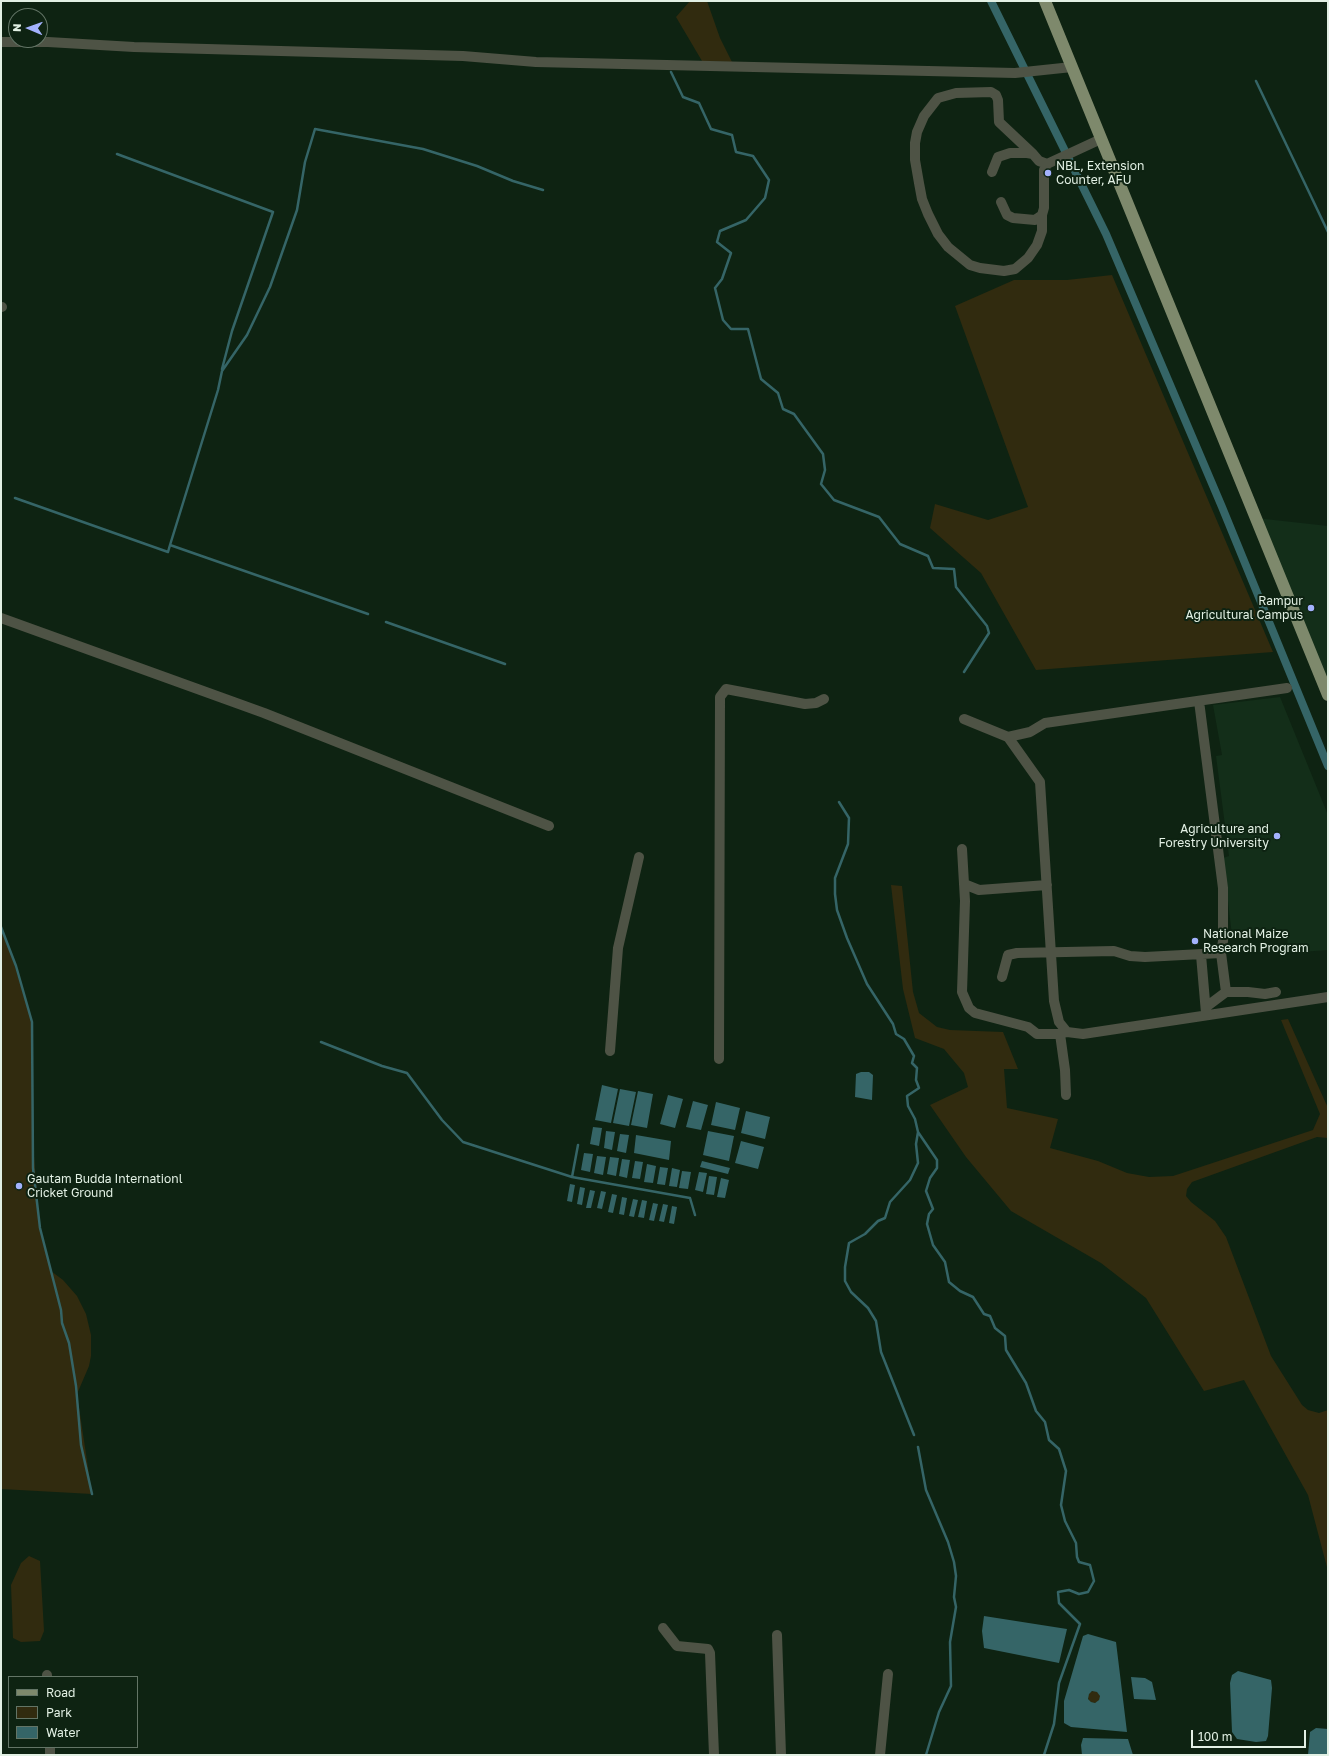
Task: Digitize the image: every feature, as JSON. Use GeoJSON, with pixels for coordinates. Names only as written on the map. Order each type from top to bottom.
{"type":"FeatureCollection","features":[{"type":"Feature","properties":{"kind":"main road"},"geometry":{"type":"LineString","coordinates":[[1045,1],[1328,695]]}},
{"type":"Feature","properties":{"kind":"street"},"geometry":{"type":"LineString","coordinates":[[1,42],[48,42],[134,47],[463,56],[536,62],[1015,73],[1072,67]]}},
{"type":"Feature","properties":{"kind":"street"},"geometry":{"type":"LineString","coordinates":[[1047,164],[1039,161],[999,122],[998,100],[996,95],[991,92],[956,93],[938,98],[924,116],[917,132],[915,143],[915,160],[922,199],[938,234],[948,247],[970,265],[1004,272],[1015,269],[1028,258],[1037,245],[1042,231],[1042,214],[1044,208],[1044,170],[1047,164],[1101,139]]}},
{"type":"Feature","properties":{"kind":"street"},"geometry":{"type":"LineString","coordinates":[[992,172],[998,157],[1004,154],[1018,152],[1033,154]]}},
{"type":"Feature","properties":{"kind":"street"},"geometry":{"type":"LineString","coordinates":[[1001,202],[1007,215],[1013,218],[1032,221],[1042,214]]}},
{"type":"Feature","properties":{"kind":"street"},"geometry":{"type":"LineString","coordinates":[[1,618],[264,712],[549,826]]}},
{"type":"Feature","properties":{"kind":"street"},"geometry":{"type":"LineString","coordinates":[[1008,737],[1030,732],[1046,723],[1287,688]]}},
{"type":"Feature","properties":{"kind":"street"},"geometry":{"type":"LineString","coordinates":[[719,1059],[720,697],[726,689],[805,704],[816,703],[824,699]]}},
{"type":"Feature","properties":{"kind":"street"},"geometry":{"type":"LineString","coordinates":[[1199,701],[1223,888],[1223,941],[1221,953],[1226,992]]}},
{"type":"Feature","properties":{"kind":"street"},"geometry":{"type":"LineString","coordinates":[[964,719],[1008,737],[1040,782],[1056,1014],[1063,1033],[1066,1095]]}},
{"type":"Feature","properties":{"kind":"street"},"geometry":{"type":"LineString","coordinates":[[962,849],[964,884],[962,992],[970,1008],[975,1013],[1028,1027],[1037,1034],[1083,1034],[1206,1011],[1328,997]]}},
{"type":"Feature","properties":{"kind":"street"},"geometry":{"type":"LineString","coordinates":[[610,1051],[618,948],[639,857]]}},
{"type":"Feature","properties":{"kind":"street"},"geometry":{"type":"LineString","coordinates":[[964,884],[979,890],[1047,885]]}},
{"type":"Feature","properties":{"kind":"street"},"geometry":{"type":"LineString","coordinates":[[1002,977],[1008,955],[1051,952],[1114,951],[1130,956],[1145,957],[1221,953]]}},
{"type":"Feature","properties":{"kind":"street"},"geometry":{"type":"LineString","coordinates":[[1201,955],[1206,1011]]}},
{"type":"Feature","properties":{"kind":"street"},"geometry":{"type":"LineString","coordinates":[[1206,1011],[1226,992],[1264,994],[1276,992]]}},
{"type":"Feature","properties":{"kind":"street"},"geometry":{"type":"LineString","coordinates":[[663,1628],[677,1646],[708,1649],[710,1653],[714,1755]]}},
{"type":"Feature","properties":{"kind":"street"},"geometry":{"type":"LineString","coordinates":[[777,1635],[781,1755]]}},
{"type":"Feature","properties":{"kind":"street"},"geometry":{"type":"LineString","coordinates":[[880,1755],[888,1674]]}},
{"type":"Feature","properties":{"kind":"shaded area","name":"Rampur Agricultural Campus"},"geometry":{"type":"Polygon","coordinates":[[[1256,518],[1328,526],[1328,690],[1256,518]]]}},
{"type":"Feature","properties":{"kind":"shaded area","name":"Agriculture and Forestry University"},"geometry":{"type":"Polygon","coordinates":[[[1280,697],[1328,815],[1328,950],[1288,953],[1287,935],[1232,936],[1223,858],[1229,856],[1216,756],[1222,755],[1213,705],[1280,697]]]}},
{"type":"Feature","properties":{"kind":"green space"},"geometry":{"type":"Polygon","coordinates":[[[690,1],[707,1],[720,38],[732,62],[702,61],[676,17],[690,1]]]}},
{"type":"Feature","properties":{"kind":"green space"},"geometry":{"type":"Polygon","coordinates":[[[1112,275],[1273,652],[1036,670],[981,573],[930,528],[935,504],[988,520],[1028,507],[955,306],[1014,280],[1067,280],[1112,275]]]}},
{"type":"Feature","properties":{"kind":"green space"},"geometry":{"type":"Polygon","coordinates":[[[891,885],[902,886],[913,992],[919,1013],[937,1027],[950,1030],[1003,1032],[1018,1069],[1004,1069],[1007,1108],[1058,1119],[1050,1148],[1098,1161],[1127,1173],[1149,1177],[1173,1176],[1313,1130],[1320,1114],[1281,1020],[1288,1019],[1328,1108],[1328,1138],[1317,1137],[1192,1182],[1187,1189],[1186,1196],[1191,1202],[1215,1221],[1226,1237],[1271,1356],[1302,1405],[1308,1410],[1319,1413],[1328,1410],[1328,1571],[1308,1495],[1244,1380],[1204,1391],[1146,1298],[1101,1263],[1011,1211],[966,1157],[930,1105],[968,1087],[964,1073],[944,1049],[915,1038],[903,989],[891,885]]]}},
{"type":"Feature","properties":{"kind":"green space","name":"Gautam Budda Internationl Cricket Ground"},"geometry":{"type":"Polygon","coordinates":[[[1,928],[7,941],[32,1022],[33,1144],[40,1228],[51,1271],[63,1280],[77,1296],[86,1314],[91,1335],[91,1356],[89,1366],[77,1394],[92,1494],[1,1489],[1,928]]]}},
{"type":"Feature","properties":{"kind":"green space"},"geometry":{"type":"Polygon","coordinates":[[[29,1556],[40,1561],[44,1631],[40,1641],[21,1642],[13,1638],[11,1585],[21,1563],[29,1556]]]}},
{"type":"Feature","properties":{"kind":"green space"},"geometry":{"type":"Polygon","coordinates":[[[1092,1691],[1096,1691],[1100,1697],[1096,1703],[1092,1703],[1088,1699],[1088,1695],[1092,1691]]]}},
{"type":"Feature","properties":{"kind":"water"},"geometry":{"type":"Polygon","coordinates":[[[861,1072],[869,1072],[873,1075],[872,1100],[855,1097],[856,1074],[861,1072]]]}},
{"type":"Feature","properties":{"kind":"water"},"geometry":{"type":"Polygon","coordinates":[[[602,1085],[618,1089],[611,1123],[595,1120],[602,1085]]]}},
{"type":"Feature","properties":{"kind":"water"},"geometry":{"type":"Polygon","coordinates":[[[620,1089],[636,1092],[629,1126],[613,1123],[620,1089]]]}},
{"type":"Feature","properties":{"kind":"water"},"geometry":{"type":"Polygon","coordinates":[[[638,1091],[653,1094],[647,1128],[631,1125],[638,1091]]]}},
{"type":"Feature","properties":{"kind":"water"},"geometry":{"type":"Polygon","coordinates":[[[668,1095],[683,1099],[675,1128],[660,1124],[668,1095]]]}},
{"type":"Feature","properties":{"kind":"water"},"geometry":{"type":"Polygon","coordinates":[[[693,1101],[708,1105],[701,1130],[686,1127],[693,1101]]]}},
{"type":"Feature","properties":{"kind":"water"},"geometry":{"type":"Polygon","coordinates":[[[716,1102],[740,1108],[735,1130],[711,1125],[716,1102]]]}},
{"type":"Feature","properties":{"kind":"water"},"geometry":{"type":"Polygon","coordinates":[[[746,1111],[770,1117],[765,1139],[741,1133],[746,1111]]]}},
{"type":"Feature","properties":{"kind":"water"},"geometry":{"type":"Polygon","coordinates":[[[593,1127],[602,1128],[599,1146],[590,1144],[593,1127]]]}},
{"type":"Feature","properties":{"kind":"water"},"geometry":{"type":"Polygon","coordinates":[[[606,1131],[615,1132],[612,1150],[604,1148],[606,1131]]]}},
{"type":"Feature","properties":{"kind":"water"},"geometry":{"type":"Polygon","coordinates":[[[708,1131],[734,1136],[729,1161],[703,1155],[708,1131]]]}},
{"type":"Feature","properties":{"kind":"water"},"geometry":{"type":"Polygon","coordinates":[[[620,1134],[629,1135],[626,1153],[617,1151],[620,1134]]]}},
{"type":"Feature","properties":{"kind":"water"},"geometry":{"type":"Polygon","coordinates":[[[636,1135],[671,1141],[669,1160],[634,1153],[636,1135]]]}},
{"type":"Feature","properties":{"kind":"water"},"geometry":{"type":"Polygon","coordinates":[[[741,1141],[764,1147],[758,1169],[735,1163],[741,1141]]]}},
{"type":"Feature","properties":{"kind":"water"},"geometry":{"type":"Polygon","coordinates":[[[584,1153],[593,1154],[590,1172],[581,1170],[584,1153]]]}},
{"type":"Feature","properties":{"kind":"water"},"geometry":{"type":"Polygon","coordinates":[[[597,1156],[606,1157],[603,1175],[594,1173],[597,1156]]]}},
{"type":"Feature","properties":{"kind":"water"},"geometry":{"type":"Polygon","coordinates":[[[610,1157],[619,1158],[616,1176],[607,1174],[610,1157]]]}},
{"type":"Feature","properties":{"kind":"water"},"geometry":{"type":"Polygon","coordinates":[[[622,1159],[630,1160],[627,1178],[619,1176],[622,1159]]]}},
{"type":"Feature","properties":{"kind":"water"},"geometry":{"type":"Polygon","coordinates":[[[635,1161],[643,1162],[640,1179],[632,1178],[635,1161]]]}},
{"type":"Feature","properties":{"kind":"water"},"geometry":{"type":"Polygon","coordinates":[[[702,1161],[730,1168],[728,1174],[700,1167],[702,1161]]]}},
{"type":"Feature","properties":{"kind":"water"},"geometry":{"type":"Polygon","coordinates":[[[647,1164],[656,1166],[653,1183],[644,1182],[647,1164]]]}},
{"type":"Feature","properties":{"kind":"water"},"geometry":{"type":"Polygon","coordinates":[[[660,1167],[668,1168],[665,1185],[657,1184],[660,1167]]]}},
{"type":"Feature","properties":{"kind":"water"},"geometry":{"type":"Polygon","coordinates":[[[672,1168],[680,1170],[677,1187],[669,1186],[672,1168]]]}},
{"type":"Feature","properties":{"kind":"water"},"geometry":{"type":"Polygon","coordinates":[[[682,1171],[691,1172],[688,1189],[679,1188],[682,1171]]]}},
{"type":"Feature","properties":{"kind":"water"},"geometry":{"type":"Polygon","coordinates":[[[699,1172],[707,1173],[703,1192],[695,1190],[699,1172]]]}},
{"type":"Feature","properties":{"kind":"water"},"geometry":{"type":"Polygon","coordinates":[[[709,1176],[717,1177],[714,1195],[706,1194],[709,1176]]]}},
{"type":"Feature","properties":{"kind":"water"},"geometry":{"type":"Polygon","coordinates":[[[721,1178],[729,1180],[725,1198],[717,1197],[721,1178]]]}},
{"type":"Feature","properties":{"kind":"water"},"geometry":{"type":"Polygon","coordinates":[[[570,1184],[575,1185],[572,1202],[567,1201],[570,1184]]]}},
{"type":"Feature","properties":{"kind":"water"},"geometry":{"type":"Polygon","coordinates":[[[580,1187],[585,1188],[582,1205],[577,1204],[580,1187]]]}},
{"type":"Feature","properties":{"kind":"water"},"geometry":{"type":"Polygon","coordinates":[[[590,1190],[595,1191],[591,1208],[586,1208],[590,1190]]]}},
{"type":"Feature","properties":{"kind":"water"},"geometry":{"type":"Polygon","coordinates":[[[601,1191],[606,1192],[602,1209],[597,1208],[601,1191]]]}},
{"type":"Feature","properties":{"kind":"water"},"geometry":{"type":"Polygon","coordinates":[[[612,1194],[617,1195],[613,1213],[608,1212],[612,1194]]]}},
{"type":"Feature","properties":{"kind":"water"},"geometry":{"type":"Polygon","coordinates":[[[622,1197],[627,1198],[624,1215],[619,1214],[622,1197]]]}},
{"type":"Feature","properties":{"kind":"water"},"geometry":{"type":"Polygon","coordinates":[[[633,1199],[638,1200],[634,1217],[629,1216],[633,1199]]]}},
{"type":"Feature","properties":{"kind":"water"},"geometry":{"type":"Polygon","coordinates":[[[642,1200],[647,1201],[644,1218],[638,1217],[642,1200]]]}},
{"type":"Feature","properties":{"kind":"water"},"geometry":{"type":"Polygon","coordinates":[[[653,1203],[658,1204],[654,1221],[649,1220],[653,1203]]]}},
{"type":"Feature","properties":{"kind":"water"},"geometry":{"type":"Polygon","coordinates":[[[663,1204],[668,1205],[664,1222],[659,1221],[663,1204]]]}},
{"type":"Feature","properties":{"kind":"water"},"geometry":{"type":"Polygon","coordinates":[[[672,1206],[677,1207],[674,1224],[669,1223],[672,1206]]]}},
{"type":"Feature","properties":{"kind":"water"},"geometry":{"type":"Polygon","coordinates":[[[984,1616],[1067,1629],[1059,1663],[984,1648],[982,1631],[984,1616]]]}},
{"type":"Feature","properties":{"kind":"water"},"geometry":{"type":"Polygon","coordinates":[[[1088,1634],[1116,1642],[1127,1732],[1071,1727],[1064,1723],[1064,1701],[1083,1636],[1088,1634]],[[1092,1691],[1089,1694],[1088,1699],[1091,1702],[1095,1703],[1099,1700],[1100,1696],[1097,1692],[1092,1691]]]}},
{"type":"Feature","properties":{"kind":"water"},"geometry":{"type":"Polygon","coordinates":[[[1238,1671],[1271,1680],[1272,1688],[1268,1736],[1266,1741],[1256,1742],[1237,1739],[1232,1732],[1230,1683],[1232,1675],[1238,1671]]]}},
{"type":"Feature","properties":{"kind":"water"},"geometry":{"type":"Polygon","coordinates":[[[1131,1677],[1145,1678],[1152,1682],[1156,1700],[1134,1699],[1131,1677]]]}},
{"type":"Feature","properties":{"kind":"water"},"geometry":{"type":"Polygon","coordinates":[[[1316,1728],[1328,1729],[1328,1755],[1308,1755],[1310,1732],[1316,1728]]]}},
{"type":"Feature","properties":{"kind":"water"},"geometry":{"type":"Polygon","coordinates":[[[1083,1738],[1128,1739],[1133,1755],[1082,1755],[1081,1745],[1083,1738]]]}},
{"type":"Feature","properties":{"kind":"waterway"},"geometry":{"type":"LineString","coordinates":[[991,1],[1106,234],[1222,507],[1328,766]]}},
{"type":"Feature","properties":{"kind":"waterway"},"geometry":{"type":"LineString","coordinates":[[671,72],[683,97],[699,103],[711,129],[732,135],[736,152],[753,156],[769,180],[765,198],[746,220],[720,231],[717,242],[731,253],[722,279],[715,288],[723,320],[731,329],[748,329],[761,379],[778,393],[783,409],[794,414],[823,454],[825,470],[821,484],[834,500],[879,517],[900,544],[928,556],[933,568],[954,569],[956,587],[987,626],[989,633],[964,672]]}},
{"type":"Feature","properties":{"kind":"waterway"},"geometry":{"type":"LineString","coordinates":[[1256,81],[1328,232]]}},
{"type":"Feature","properties":{"kind":"waterway"},"geometry":{"type":"LineString","coordinates":[[368,614],[170,545],[218,390],[222,371],[247,335],[270,287],[297,210],[305,162],[315,129],[423,149],[477,166],[513,181],[543,190]]}},
{"type":"Feature","properties":{"kind":"waterway"},"geometry":{"type":"LineString","coordinates":[[117,154],[273,212],[232,331],[222,369]]}},
{"type":"Feature","properties":{"kind":"waterway"},"geometry":{"type":"LineString","coordinates":[[15,498],[168,552],[170,545]]}},
{"type":"Feature","properties":{"kind":"waterway"},"geometry":{"type":"LineString","coordinates":[[386,622],[505,664]]}},
{"type":"Feature","properties":{"kind":"waterway"},"geometry":{"type":"LineString","coordinates":[[839,802],[849,818],[848,844],[835,878],[837,910],[847,938],[867,984],[893,1024],[896,1034],[904,1039],[914,1056],[912,1063],[917,1068],[916,1080],[919,1088],[907,1096],[908,1106],[915,1119],[918,1132],[937,1160],[937,1168],[930,1178],[926,1191],[933,1209],[929,1214],[927,1224],[933,1245],[945,1262],[949,1282],[960,1291],[973,1297],[984,1314],[990,1316],[995,1328],[1005,1336],[1006,1350],[1026,1383],[1036,1411],[1045,1422],[1049,1440],[1059,1449],[1066,1471],[1061,1505],[1065,1521],[1076,1543],[1079,1562],[1090,1565],[1094,1581],[1088,1592],[1079,1594],[1069,1590],[1058,1592],[1059,1603],[1080,1624],[1059,1683],[1054,1724],[1044,1755]]}},
{"type":"Feature","properties":{"kind":"waterway"},"geometry":{"type":"LineString","coordinates":[[1,927],[16,966],[32,1022],[33,1168],[40,1228],[61,1310],[62,1323],[69,1343],[76,1386],[81,1445],[92,1494]]}},
{"type":"Feature","properties":{"kind":"waterway"},"geometry":{"type":"LineString","coordinates":[[321,1042],[382,1066],[407,1073],[442,1120],[463,1142],[572,1177],[690,1198],[695,1215]]}},
{"type":"Feature","properties":{"kind":"waterway"},"geometry":{"type":"LineString","coordinates":[[914,1435],[881,1352],[876,1321],[868,1308],[851,1292],[845,1281],[845,1267],[849,1243],[865,1234],[878,1221],[885,1218],[890,1202],[910,1180],[918,1163],[916,1144],[918,1132]]}},
{"type":"Feature","properties":{"kind":"waterway"},"geometry":{"type":"LineString","coordinates":[[572,1177],[578,1145]]}},
{"type":"Feature","properties":{"kind":"waterway"},"geometry":{"type":"LineString","coordinates":[[918,1447],[926,1490],[948,1542],[954,1562],[956,1576],[954,1597],[956,1607],[950,1642],[951,1686],[939,1712],[926,1755]]}},
{"type":"Feature","properties":{"kind":"place","name":"NBL, Extension Counter, AFU"},"geometry":{"type":"Point","coordinates":[1048,173]}},
{"type":"Feature","properties":{"kind":"place","name":"Rampur Agricultural Campus"},"geometry":{"type":"Point","coordinates":[1311,608]}},
{"type":"Feature","properties":{"kind":"place","name":"Agriculture and Forestry University"},"geometry":{"type":"Point","coordinates":[1277,836]}},
{"type":"Feature","properties":{"kind":"place","name":"National Maize Research Program"},"geometry":{"type":"Point","coordinates":[1195,941]}},
{"type":"Feature","properties":{"kind":"place","name":"Gautam Budda Internationl Cricket Ground"},"geometry":{"type":"Point","coordinates":[19,1186]}}]}
